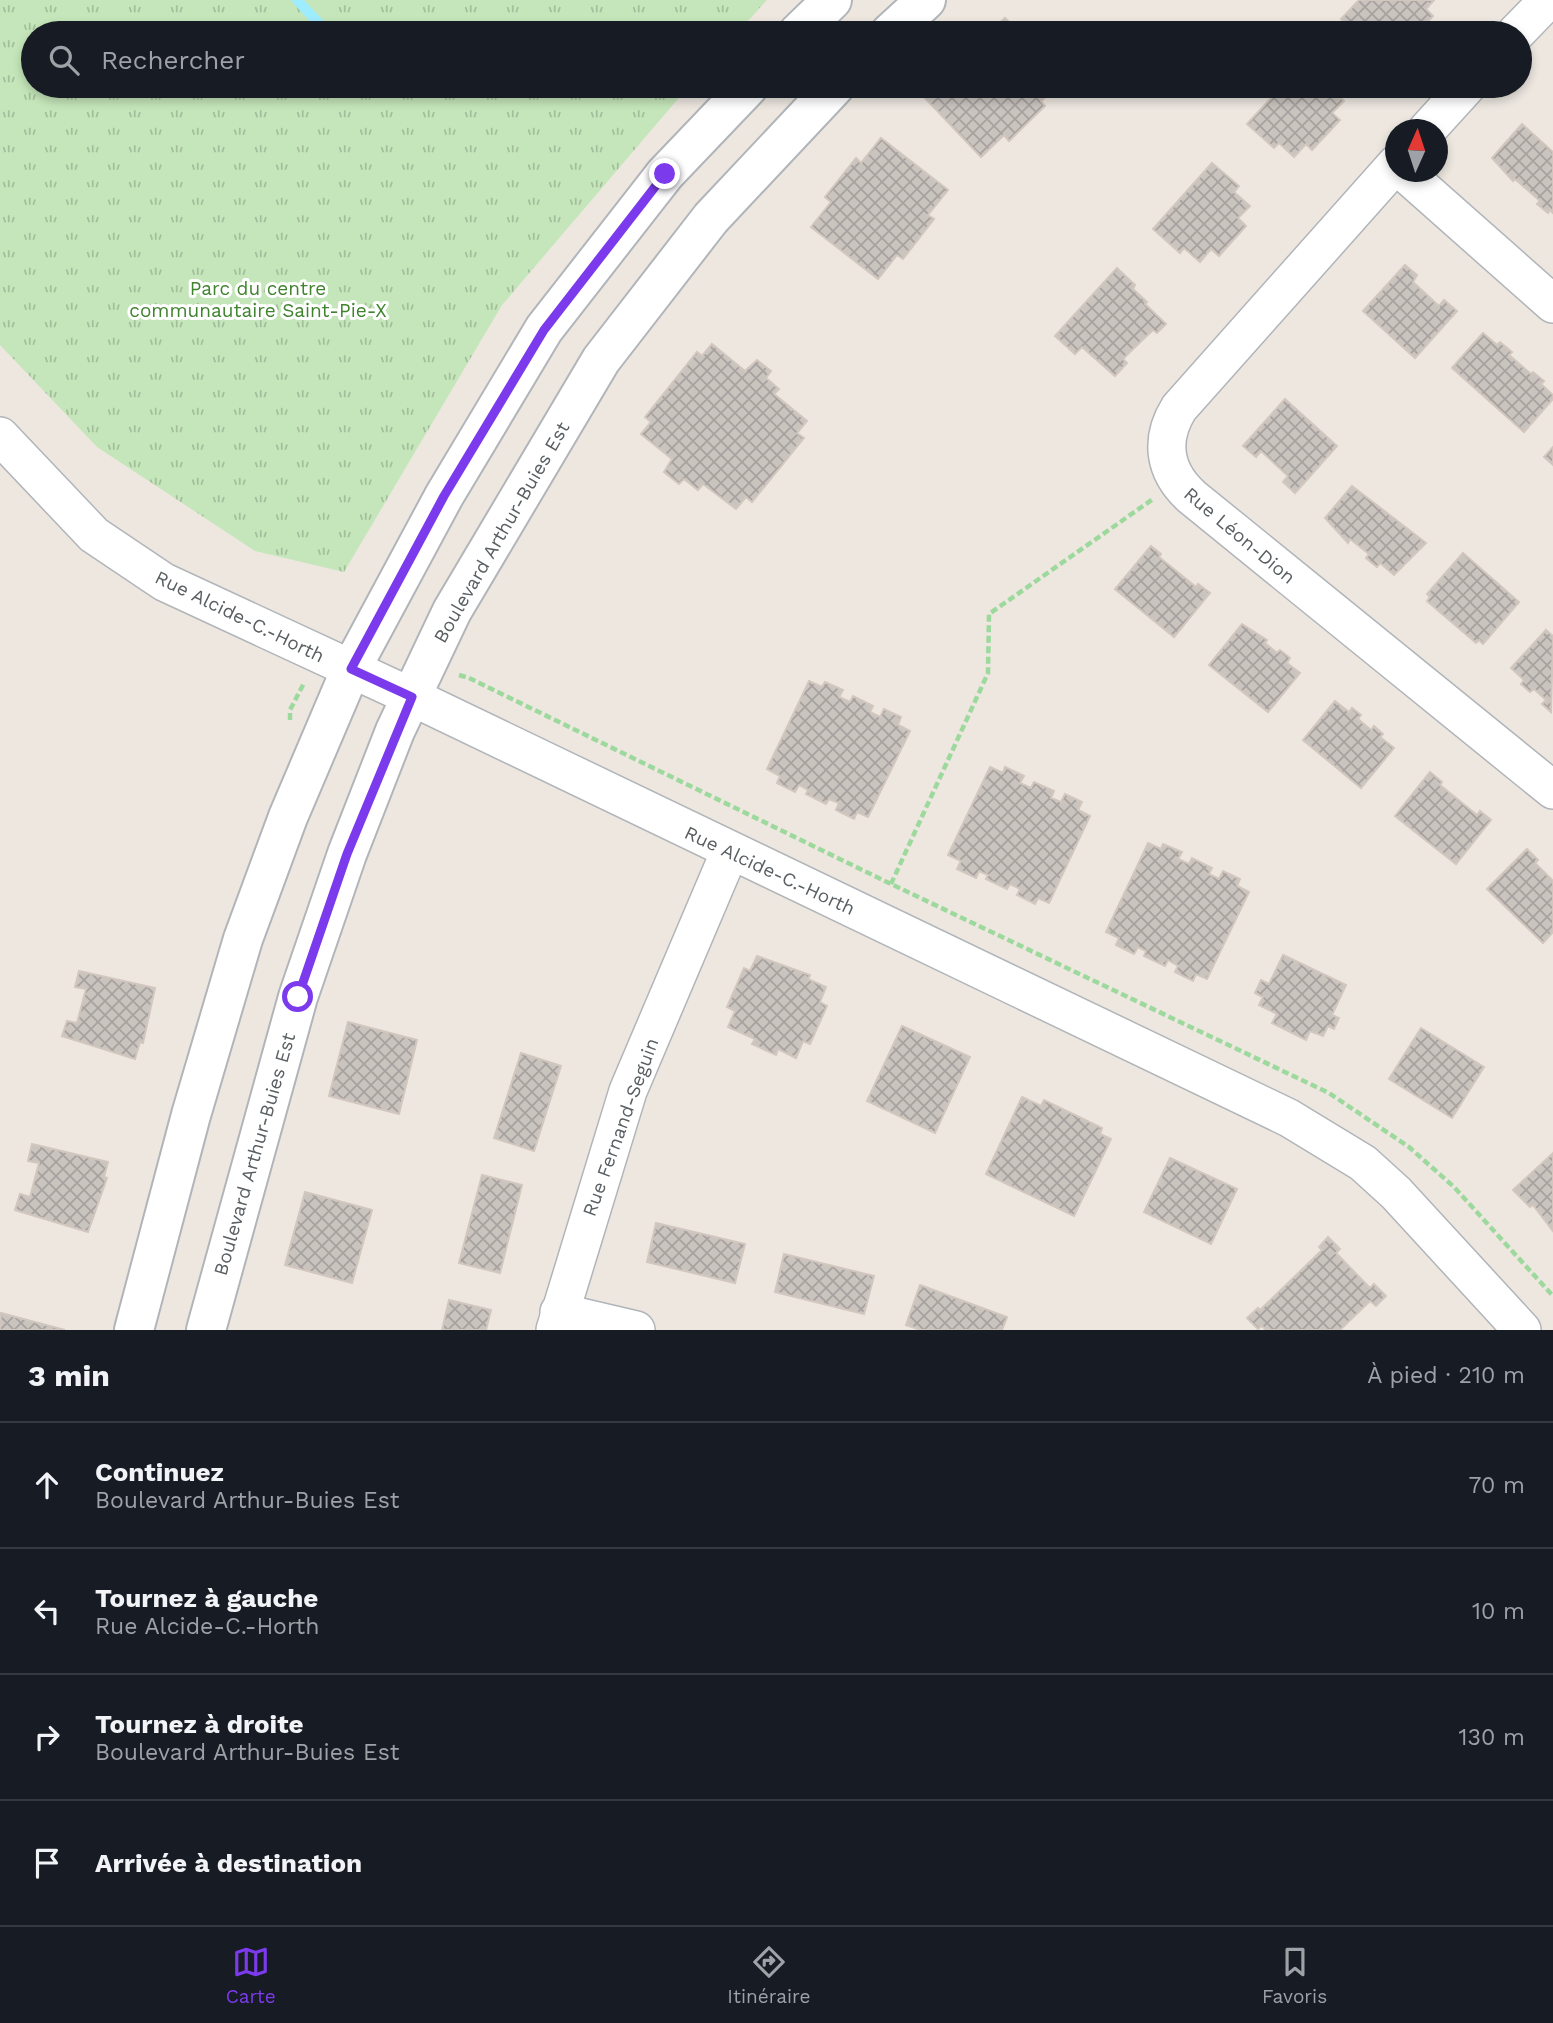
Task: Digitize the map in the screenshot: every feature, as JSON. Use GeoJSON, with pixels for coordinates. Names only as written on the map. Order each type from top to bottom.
{"type":"FeatureCollection","features":[{"type":"Feature","properties":{"kind":"street"},"geometry":{"type":"LineString","coordinates":[[811,21],[832,0]]}},
{"type":"Feature","properties":{"kind":"street"},"geometry":{"type":"LineString","coordinates":[[903,21],[926,0]]}},
{"type":"Feature","properties":{"kind":"street"},"geometry":{"type":"LineString","coordinates":[[1528,21],[1548,0]]}},
{"type":"Feature","properties":{"kind":"street"},"geometry":{"type":"LineString","coordinates":[[134,1330],[191,1115],[243,939],[293,804],[351,669],[444,496],[544,330],[665,174],[738,98]]}},
{"type":"Feature","properties":{"kind":"street","name":"Boulevard Arthur-Buies Est"},"geometry":{"type":"LineString","coordinates":[[206,1330],[298,997],[347,854],[412,697],[452,611],[601,360],[711,218],[824,98]]}},
{"type":"Feature","properties":{"kind":"street"},"geometry":{"type":"LineString","coordinates":[[1437,119],[1456,98]]}},
{"type":"Feature","properties":{"kind":"street","name":"Rue Léon-Dion"},"geometry":{"type":"LineString","coordinates":[[1385,175],[1179,408],[1167,435],[1166,452],[1177,482],[1192,498],[1553,790]]}},
{"type":"Feature","properties":{"kind":"street"},"geometry":{"type":"LineString","coordinates":[[1415,182],[1553,304]]}},
{"type":"Feature","properties":{"kind":"street","name":"Rue Alcide-C.-Horth"},"geometry":{"type":"LineString","coordinates":[[0,436],[94,536],[154,576],[1289,1118],[1363,1163],[1396,1193],[1522,1330]]}},
{"type":"Feature","properties":{"kind":"street","name":"Rue Fernand-Seguin"},"geometry":{"type":"LineString","coordinates":[[557,1321],[628,1091],[730,851]]}},
{"type":"Feature","properties":{"kind":"street"},"geometry":{"type":"LineString","coordinates":[[557,1321],[636,1330]]}},
{"type":"Feature","properties":{"kind":"path"},"geometry":{"type":"LineString","coordinates":[[874,920],[988,673],[989,614],[1177,482]]}},
{"type":"Feature","properties":{"kind":"green space","name":"Parc du centre communautaire Saint-Pie-X"},"geometry":{"type":"Polygon","coordinates":[[[0,0],[767,0],[748,21],[21,21],[21,98],[679,98],[502,305],[344,572],[255,551],[97,447],[0,345],[0,0]]]}},
{"type":"Feature","properties":{"kind":"building"},"geometry":{"type":"Polygon","coordinates":[[[1359,0],[1434,0],[1426,9],[1433,16],[1428,21],[1341,19],[1359,0]]]}},
{"type":"Feature","properties":{"kind":"building"},"geometry":{"type":"Polygon","coordinates":[[[925,98],[1044,98],[1041,101],[1045,106],[1009,141],[1004,135],[981,157],[925,98]]]}},
{"type":"Feature","properties":{"kind":"building"},"geometry":{"type":"Polygon","coordinates":[[[1271,98],[1341,98],[1344,101],[1332,113],[1340,120],[1312,150],[1306,144],[1294,157],[1279,143],[1274,148],[1247,124],[1271,98]]]}},
{"type":"Feature","properties":{"kind":"building"},"geometry":{"type":"Polygon","coordinates":[[[1522,124],[1553,152],[1553,213],[1550,210],[1548,213],[1537,204],[1540,201],[1515,179],[1513,181],[1492,158],[1522,124]]]}},
{"type":"Feature","properties":{"kind":"building"},"geometry":{"type":"Polygon","coordinates":[[[881,138],[948,190],[928,215],[934,219],[903,259],[897,255],[878,279],[811,227],[831,202],[825,197],[856,158],[861,163],[881,138]]]}},
{"type":"Feature","properties":{"kind":"building"},"geometry":{"type":"Polygon","coordinates":[[[1212,163],[1239,186],[1234,192],[1250,206],[1238,218],[1246,226],[1219,256],[1211,249],[1200,262],[1184,248],[1180,253],[1153,229],[1212,163]]]}},
{"type":"Feature","properties":{"kind":"building"},"geometry":{"type":"Polygon","coordinates":[[[1405,265],[1417,275],[1413,282],[1439,306],[1444,300],[1457,311],[1415,358],[1363,311],[1405,265]]]}},
{"type":"Feature","properties":{"kind":"building"},"geometry":{"type":"Polygon","coordinates":[[[1117,268],[1135,285],[1133,289],[1147,302],[1145,304],[1166,324],[1157,333],[1153,330],[1123,359],[1127,363],[1115,376],[1082,347],[1075,354],[1055,336],[1117,268]]]}},
{"type":"Feature","properties":{"kind":"building"},"geometry":{"type":"Polygon","coordinates":[[[1483,333],[1497,345],[1500,342],[1512,352],[1509,355],[1531,374],[1533,372],[1544,381],[1541,384],[1553,395],[1553,399],[1524,432],[1452,368],[1483,333]]]}},
{"type":"Feature","properties":{"kind":"building"},"geometry":{"type":"Polygon","coordinates":[[[712,344],[745,371],[757,360],[771,371],[766,378],[779,389],[774,394],[807,421],[797,433],[804,438],[752,502],[746,497],[736,509],[703,484],[698,490],[684,479],[679,484],[664,472],[672,459],[641,434],[651,422],[645,417],[697,352],[702,356],[712,344]]]}},
{"type":"Feature","properties":{"kind":"building"},"geometry":{"type":"Polygon","coordinates":[[[1285,399],[1337,446],[1295,493],[1283,482],[1288,476],[1261,451],[1256,457],[1243,446],[1285,399]]]}},
{"type":"Feature","properties":{"kind":"building"},"geometry":{"type":"Polygon","coordinates":[[[1553,447],[1553,465],[1544,457],[1553,447]]]}},
{"type":"Feature","properties":{"kind":"building"},"geometry":{"type":"Polygon","coordinates":[[[1352,486],[1426,543],[1394,575],[1380,563],[1377,567],[1366,558],[1369,554],[1350,539],[1348,543],[1325,518],[1352,486]]]}},
{"type":"Feature","properties":{"kind":"building"},"geometry":{"type":"Polygon","coordinates":[[[1151,546],[1161,554],[1159,557],[1196,587],[1198,584],[1210,593],[1174,637],[1115,589],[1151,546]]]}},
{"type":"Feature","properties":{"kind":"building"},"geometry":{"type":"Polygon","coordinates":[[[1463,553],[1519,602],[1483,644],[1479,640],[1476,643],[1427,601],[1430,597],[1427,594],[1463,553]]]}},
{"type":"Feature","properties":{"kind":"building"},"geometry":{"type":"Polygon","coordinates":[[[1242,624],[1267,640],[1265,643],[1277,653],[1280,650],[1290,658],[1287,663],[1300,673],[1268,712],[1209,665],[1242,624]]]}},
{"type":"Feature","properties":{"kind":"building"},"geometry":{"type":"Polygon","coordinates":[[[1546,630],[1553,636],[1551,712],[1542,704],[1546,700],[1534,689],[1530,692],[1521,684],[1524,680],[1511,668],[1546,630]]]}},
{"type":"Feature","properties":{"kind":"building"},"geometry":{"type":"Polygon","coordinates":[[[809,681],[822,687],[825,682],[843,690],[839,697],[850,702],[853,696],[873,706],[870,712],[880,717],[884,709],[901,717],[898,725],[910,731],[868,817],[857,812],[854,819],[836,810],[839,803],[829,799],[826,804],[806,794],[808,790],[799,785],[795,792],[777,783],[780,776],[767,769],[809,681]]]}},
{"type":"Feature","properties":{"kind":"building"},"geometry":{"type":"Polygon","coordinates":[[[1335,701],[1349,712],[1352,708],[1361,715],[1358,719],[1371,730],[1374,726],[1383,734],[1380,737],[1394,748],[1361,788],[1303,740],[1335,701]]]}},
{"type":"Feature","properties":{"kind":"building"},"geometry":{"type":"Polygon","coordinates":[[[990,767],[1003,773],[1005,767],[1024,776],[1020,783],[1031,788],[1034,782],[1054,791],[1051,798],[1061,802],[1065,794],[1082,802],[1078,810],[1090,816],[1049,903],[1038,898],[1035,904],[1017,895],[1020,889],[1010,884],[1007,889],[986,879],[988,875],[979,871],[976,878],[957,869],[961,861],[948,855],[990,767]]]}},
{"type":"Feature","properties":{"kind":"building"},"geometry":{"type":"Polygon","coordinates":[[[1430,772],[1442,782],[1440,785],[1477,815],[1480,811],[1491,820],[1456,864],[1395,816],[1430,772]]]}},
{"type":"Feature","properties":{"kind":"building"},"geometry":{"type":"Polygon","coordinates":[[[1148,843],[1161,849],[1163,844],[1182,852],[1178,859],[1189,864],[1192,858],[1212,868],[1209,874],[1219,879],[1223,871],[1240,879],[1237,886],[1249,892],[1207,979],[1196,974],[1193,981],[1175,972],[1178,966],[1168,960],[1165,966],[1144,956],[1146,951],[1138,947],[1134,954],[1116,945],[1119,938],[1106,932],[1148,843]]]}},
{"type":"Feature","properties":{"kind":"building"},"geometry":{"type":"Polygon","coordinates":[[[1527,849],[1538,860],[1535,863],[1553,881],[1553,932],[1543,943],[1487,889],[1527,849]]]}},
{"type":"Feature","properties":{"kind":"building"},"geometry":{"type":"Polygon","coordinates":[[[1283,955],[1346,985],[1332,1015],[1339,1018],[1334,1029],[1328,1026],[1323,1036],[1310,1031],[1306,1040],[1272,1023],[1277,1014],[1259,1005],[1263,997],[1255,993],[1261,980],[1269,984],[1283,955]]]}},
{"type":"Feature","properties":{"kind":"building"},"geometry":{"type":"Polygon","coordinates":[[[757,956],[810,975],[808,979],[826,987],[820,1002],[827,1006],[810,1044],[803,1041],[796,1058],[778,1049],[776,1055],[752,1044],[755,1039],[728,1027],[735,1011],[727,1007],[744,968],[750,971],[757,956]]]}},
{"type":"Feature","properties":{"kind":"building"},"geometry":{"type":"Polygon","coordinates":[[[79,971],[155,988],[143,1043],[140,1042],[135,1059],[62,1036],[67,1021],[77,1023],[86,989],[75,987],[79,971]]]}},
{"type":"Feature","properties":{"kind":"building"},"geometry":{"type":"Polygon","coordinates":[[[348,1022],[417,1040],[399,1114],[329,1096],[348,1022]]]}},
{"type":"Feature","properties":{"kind":"building"},"geometry":{"type":"Polygon","coordinates":[[[902,1026],[970,1057],[935,1133],[867,1101],[902,1026]]]}},
{"type":"Feature","properties":{"kind":"building"},"geometry":{"type":"Polygon","coordinates":[[[1421,1028],[1484,1067],[1452,1118],[1389,1079],[1421,1028]]]}},
{"type":"Feature","properties":{"kind":"building"},"geometry":{"type":"Polygon","coordinates":[[[521,1053],[561,1066],[534,1151],[494,1138],[521,1053]]]}},
{"type":"Feature","properties":{"kind":"building"},"geometry":{"type":"Polygon","coordinates":[[[1022,1097],[1041,1106],[1044,1100],[1102,1128],[1100,1134],[1111,1139],[1074,1216],[986,1174],[1022,1097]]]}},
{"type":"Feature","properties":{"kind":"building"},"geometry":{"type":"Polygon","coordinates":[[[32,1144],[108,1162],[104,1177],[107,1178],[88,1232],[15,1210],[20,1194],[30,1197],[39,1163],[28,1161],[32,1144]]]}},
{"type":"Feature","properties":{"kind":"building"},"geometry":{"type":"Polygon","coordinates":[[[1553,1153],[1553,1231],[1533,1205],[1530,1207],[1513,1190],[1553,1153]]]}},
{"type":"Feature","properties":{"kind":"building"},"geometry":{"type":"Polygon","coordinates":[[[1170,1158],[1237,1189],[1211,1244],[1144,1212],[1170,1158]]]}},
{"type":"Feature","properties":{"kind":"building"},"geometry":{"type":"Polygon","coordinates":[[[482,1175],[522,1185],[500,1273],[459,1263],[482,1175]]]}},
{"type":"Feature","properties":{"kind":"building"},"geometry":{"type":"Polygon","coordinates":[[[305,1192],[372,1210],[352,1283],[285,1265],[305,1192]]]}},
{"type":"Feature","properties":{"kind":"building"},"geometry":{"type":"Polygon","coordinates":[[[656,1223],[745,1244],[735,1283],[647,1262],[656,1223]]]}},
{"type":"Feature","properties":{"kind":"building"},"geometry":{"type":"Polygon","coordinates":[[[1328,1237],[1340,1249],[1336,1253],[1370,1288],[1374,1284],[1386,1296],[1376,1306],[1370,1301],[1340,1330],[1266,1330],[1262,1326],[1258,1329],[1247,1318],[1258,1308],[1260,1310],[1322,1250],[1319,1247],[1328,1237]]]}},
{"type":"Feature","properties":{"kind":"building"},"geometry":{"type":"Polygon","coordinates":[[[784,1254],[874,1276],[864,1314],[775,1292],[784,1254]]]}},
{"type":"Feature","properties":{"kind":"building"},"geometry":{"type":"Polygon","coordinates":[[[920,1285],[1007,1317],[1002,1330],[921,1330],[906,1325],[920,1285]]]}},
{"type":"Feature","properties":{"kind":"building"},"geometry":{"type":"Polygon","coordinates":[[[449,1300],[491,1310],[486,1330],[442,1330],[449,1300]]]}},
{"type":"Feature","properties":{"kind":"building"},"geometry":{"type":"Polygon","coordinates":[[[1,1313],[65,1330],[0,1330],[1,1313]]]}},
{"type":"Feature","properties":{"kind":"waterway"},"geometry":{"type":"LineString","coordinates":[[297,0],[317,21]]}},
{"type":"Feature","properties":{"kind":"route"},"geometry":{"type":"LineString","coordinates":[[298,997],[347,854],[395,732],[412,697],[351,669],[444,496],[544,330],[665,174]]}}]}
